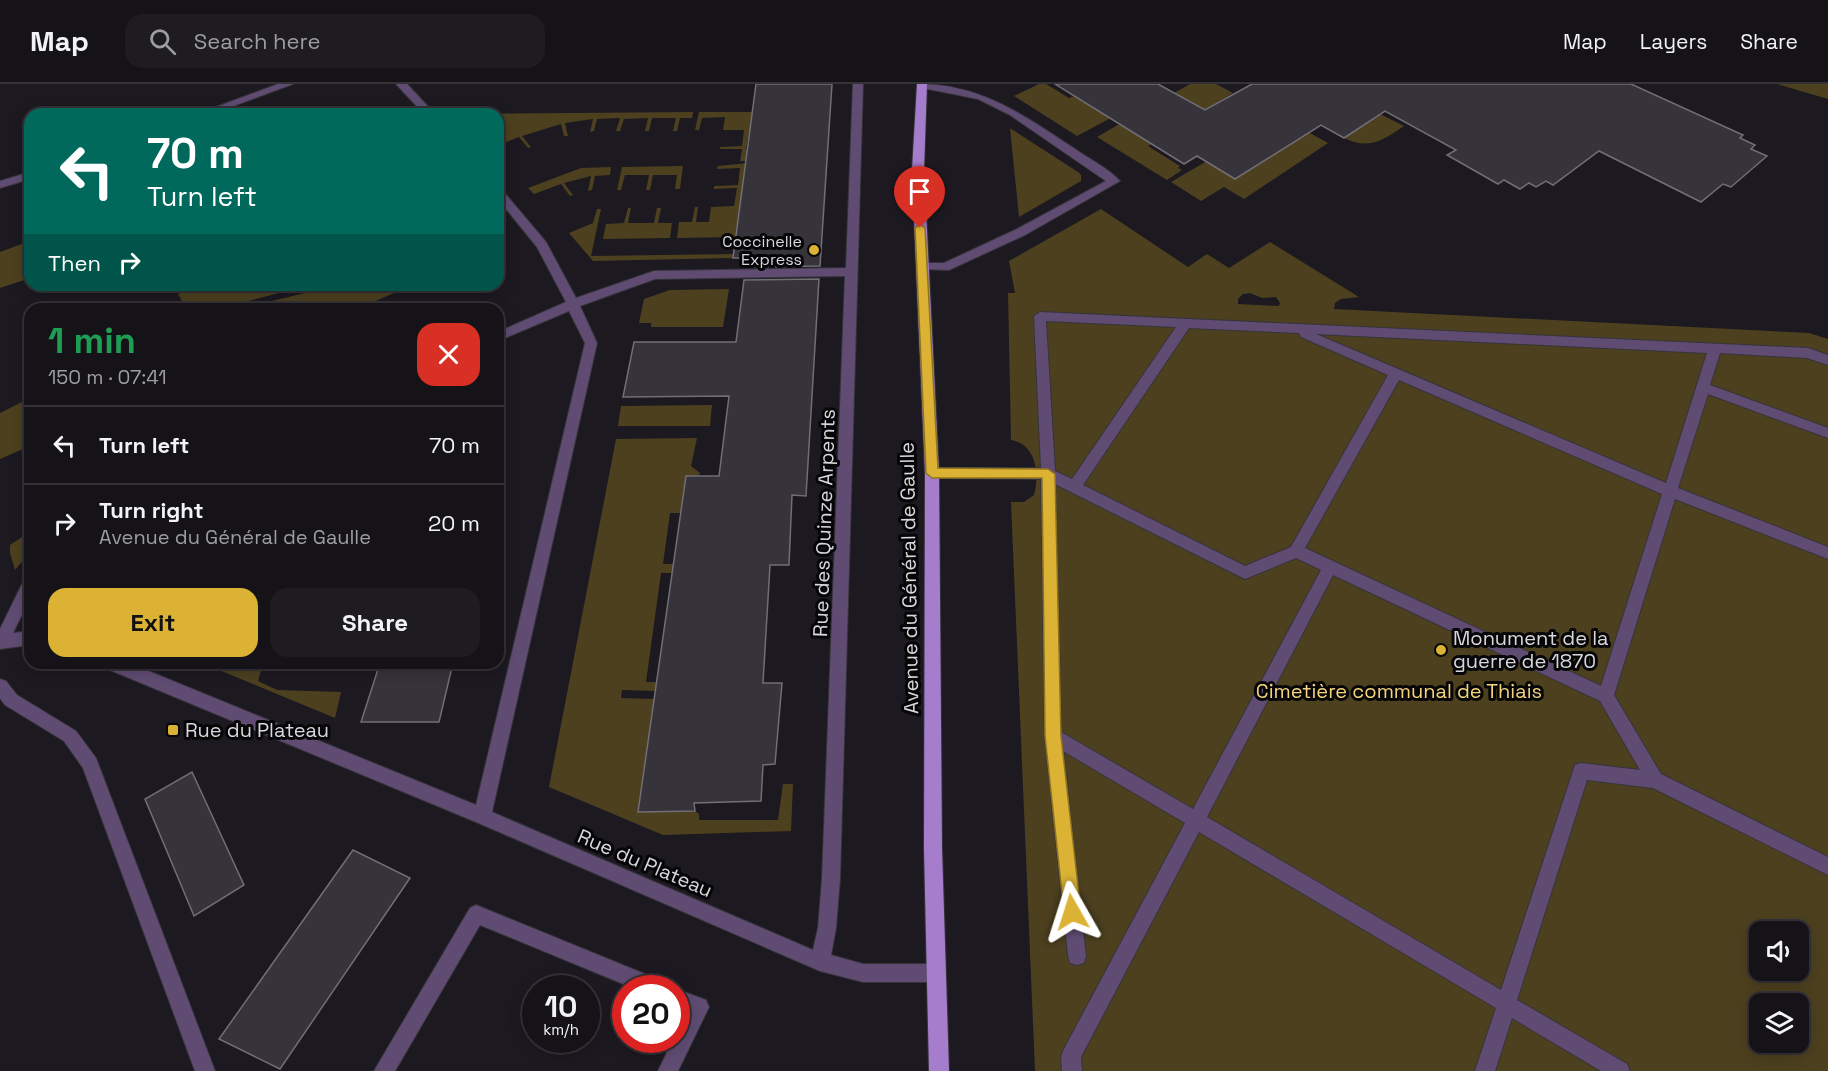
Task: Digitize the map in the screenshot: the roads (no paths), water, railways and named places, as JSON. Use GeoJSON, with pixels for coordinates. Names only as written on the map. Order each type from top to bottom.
{"type":"FeatureCollection","features":[{"type":"Feature","properties":{"kind":"main road","name":"Avenue du Général de Gaulle"},"geometry":{"type":"LineString","coordinates":[[921,84],[918,124],[921,266],[932,473],[933,849],[939,1071]]}},
{"type":"Feature","properties":{"kind":"street"},"geometry":{"type":"LineString","coordinates":[[219,108],[288,84]]}},
{"type":"Feature","properties":{"kind":"street"},"geometry":{"type":"LineString","coordinates":[[400,84],[424,108]]}},
{"type":"Feature","properties":{"kind":"street","name":"Rue des Quinze Arpents"},"geometry":{"type":"LineString","coordinates":[[819,962],[827,928],[831,879],[858,84]]}},
{"type":"Feature","properties":{"kind":"street"},"geometry":{"type":"LineString","coordinates":[[921,84],[981,97],[1014,113],[1114,181],[1021,232],[945,267],[921,266]]}},
{"type":"Feature","properties":{"kind":"street"},"geometry":{"type":"LineString","coordinates":[[0,185],[24,177]]}},
{"type":"Feature","properties":{"kind":"street"},"geometry":{"type":"LineString","coordinates":[[482,816],[591,351],[591,343],[573,304],[542,245],[504,199]]}},
{"type":"Feature","properties":{"kind":"street"},"geometry":{"type":"LineString","coordinates":[[504,334],[573,304],[654,275],[852,272]]}},
{"type":"Feature","properties":{"kind":"street"},"geometry":{"type":"LineString","coordinates":[[1077,956],[1053,736],[1048,474],[1040,316],[1808,353],[1828,360]]}},
{"type":"Feature","properties":{"kind":"street"},"geometry":{"type":"LineString","coordinates":[[1074,487],[1185,324]]}},
{"type":"Feature","properties":{"kind":"street"},"geometry":{"type":"LineString","coordinates":[[1295,330],[1670,491],[1828,553]]}},
{"type":"Feature","properties":{"kind":"street"},"geometry":{"type":"LineString","coordinates":[[1606,696],[1715,349]]}},
{"type":"Feature","properties":{"kind":"street"},"geometry":{"type":"LineString","coordinates":[[932,473],[1048,474],[1245,573],[1296,550],[1396,373]]}},
{"type":"Feature","properties":{"kind":"street"},"geometry":{"type":"LineString","coordinates":[[1703,387],[1828,433]]}},
{"type":"Feature","properties":{"kind":"street"},"geometry":{"type":"LineString","coordinates":[[1296,550],[1606,696],[1655,780]]}},
{"type":"Feature","properties":{"kind":"street"},"geometry":{"type":"LineString","coordinates":[[1072,1071],[1071,1056],[1330,567]]}},
{"type":"Feature","properties":{"kind":"street"},"geometry":{"type":"LineString","coordinates":[[1,641],[24,594]]}},
{"type":"Feature","properties":{"kind":"street"},"geometry":{"type":"LineString","coordinates":[[1,641],[24,639]]}},
{"type":"Feature","properties":{"kind":"street","name":"Rue du Plateau"},"geometry":{"type":"LineString","coordinates":[[126,669],[482,816],[819,962],[864,973],[936,973]]}},
{"type":"Feature","properties":{"kind":"street"},"geometry":{"type":"LineString","coordinates":[[0,687],[11,700],[70,736],[90,764],[205,1071]]}},
{"type":"Feature","properties":{"kind":"street"},"geometry":{"type":"LineString","coordinates":[[1053,736],[1507,1002],[1620,1071]]}},
{"type":"Feature","properties":{"kind":"street"},"geometry":{"type":"LineString","coordinates":[[1485,1071],[1581,771],[1655,780],[1828,866]]}},
{"type":"Feature","properties":{"kind":"street"},"geometry":{"type":"LineString","coordinates":[[384,1071],[476,914],[624,975]]}},
{"type":"Feature","properties":{"kind":"street"},"geometry":{"type":"LineString","coordinates":[[690,1003],[699,1007],[690,1026]]}},
{"type":"Feature","properties":{"kind":"street"},"geometry":{"type":"LineString","coordinates":[[668,1071],[677,1053]]}},
{"type":"Feature","properties":{"kind":"place","name":"Coccinelle Express"},"geometry":{"type":"Point","coordinates":[814,250]}},
{"type":"Feature","properties":{"kind":"place","name":"Monument de la guerre de 1870"},"geometry":{"type":"Point","coordinates":[1441,650]}},
{"type":"Feature","properties":{"kind":"place","name":"Rue du Plateau"},"geometry":{"type":"Point","coordinates":[173,730]}},
{"type":"Feature","properties":{"kind":"park label","name":"Cimetière communal de Thiais"},"geometry":{"type":"Point","coordinates":[1399,691]}}]}
